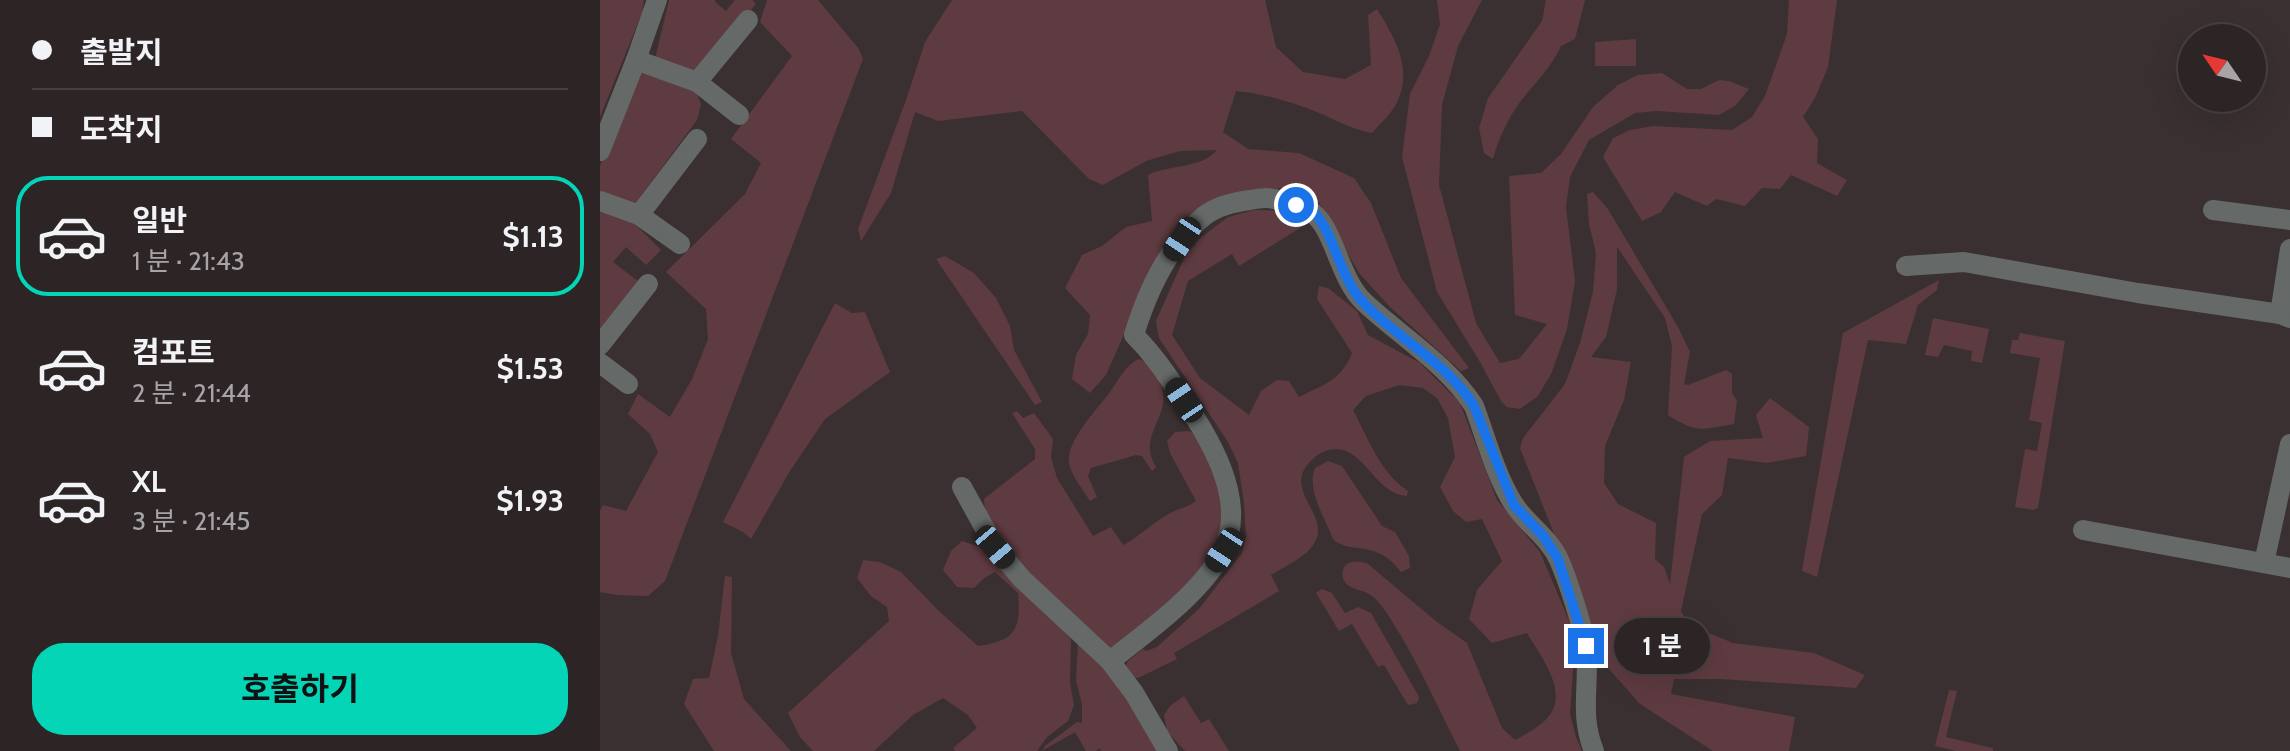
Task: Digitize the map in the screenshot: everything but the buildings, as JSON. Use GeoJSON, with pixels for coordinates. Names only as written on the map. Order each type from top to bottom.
{"type":"FeatureCollection","features":[{"type":"Feature","properties":{"kind":"street"},"geometry":{"type":"LineString","coordinates":[[600,151],[657,0]]}},
{"type":"Feature","properties":{"kind":"street"},"geometry":{"type":"LineString","coordinates":[[697,82],[748,20]]}},
{"type":"Feature","properties":{"kind":"street"},"geometry":{"type":"LineString","coordinates":[[636,60],[697,82],[739,115]]}},
{"type":"Feature","properties":{"kind":"street"},"geometry":{"type":"LineString","coordinates":[[639,215],[697,139]]}},
{"type":"Feature","properties":{"kind":"street"},"geometry":{"type":"LineString","coordinates":[[1110,661],[1149,631],[1210,570],[1224,550],[1230,521],[1227,486],[1214,449],[1150,350],[1134,335],[1140,314],[1167,261],[1182,239],[1206,214],[1232,202],[1267,197],[1313,212],[1323,225],[1346,278],[1361,300],[1433,361],[1474,406],[1514,505],[1544,537],[1558,559],[1586,646],[1584,706],[1587,733],[1594,751]]}},
{"type":"Feature","properties":{"kind":"street"},"geometry":{"type":"LineString","coordinates":[[600,201],[639,215],[680,244]]}},
{"type":"Feature","properties":{"kind":"street"},"geometry":{"type":"LineString","coordinates":[[2213,210],[2290,220]]}},
{"type":"Feature","properties":{"kind":"street"},"geometry":{"type":"LineString","coordinates":[[1906,266],[1964,262],[2285,316],[2290,249]]}},
{"type":"Feature","properties":{"kind":"street"},"geometry":{"type":"LineString","coordinates":[[600,345],[648,284]]}},
{"type":"Feature","properties":{"kind":"street"},"geometry":{"type":"LineString","coordinates":[[600,363],[628,384]]}},
{"type":"Feature","properties":{"kind":"street"},"geometry":{"type":"LineString","coordinates":[[2264,563],[2290,444]]}},
{"type":"Feature","properties":{"kind":"street"},"geometry":{"type":"LineString","coordinates":[[962,487],[995,547],[1022,579],[1110,661],[1134,693],[1168,751]]}},
{"type":"Feature","properties":{"kind":"street"},"geometry":{"type":"LineString","coordinates":[[2083,530],[2290,568]]}},
{"type":"Feature","properties":{"kind":"shaded area"},"geometry":{"type":"Polygon","coordinates":[[[600,0],[644,0],[642,13],[600,117],[600,0]]]}},
{"type":"Feature","properties":{"kind":"shaded area"},"geometry":{"type":"Polygon","coordinates":[[[669,0],[715,0],[726,11],[735,0],[752,0],[756,4],[693,75],[655,59],[669,0]]]}},
{"type":"Feature","properties":{"kind":"shaded area"},"geometry":{"type":"Polygon","coordinates":[[[767,0],[818,0],[859,49],[863,59],[665,581],[648,596],[600,592],[600,511],[603,505],[626,511],[658,452],[650,434],[628,414],[638,394],[670,417],[692,379],[708,339],[706,309],[666,272],[745,194],[761,163],[731,139],[792,56],[760,22],[767,0]]]}},
{"type":"Feature","properties":{"kind":"shaded area"},"geometry":{"type":"Polygon","coordinates":[[[952,0],[1265,0],[1276,47],[1303,72],[1345,79],[1371,65],[1368,15],[1377,9],[1396,43],[1403,79],[1394,108],[1372,133],[1292,103],[1236,91],[1223,132],[1248,149],[1299,153],[1354,178],[1371,203],[1401,278],[1469,368],[1461,371],[1390,307],[1359,273],[1318,201],[1291,187],[1228,194],[1205,204],[1183,221],[1165,242],[1106,375],[1090,393],[1072,379],[1076,355],[1088,334],[1090,315],[1065,288],[1082,255],[1102,246],[1126,227],[1152,221],[1148,175],[1203,160],[1217,150],[1180,151],[1146,161],[1103,185],[1089,179],[1022,111],[938,121],[915,112],[891,193],[861,241],[858,229],[925,42],[952,0]]]}},
{"type":"Feature","properties":{"kind":"shaded area"},"geometry":{"type":"Polygon","coordinates":[[[1437,0],[1482,0],[1458,46],[1442,105],[1439,185],[1476,323],[1500,363],[1519,359],[1547,324],[1515,315],[1509,176],[1541,173],[1561,154],[1593,107],[1618,85],[1638,75],[1662,73],[1687,89],[1701,89],[1719,80],[1749,89],[1735,106],[1719,115],[1657,111],[1635,113],[1589,140],[1570,177],[1566,207],[1575,281],[1567,329],[1552,372],[1538,396],[1520,409],[1507,407],[1501,401],[1437,292],[1402,157],[1410,94],[1429,56],[1440,24],[1437,0]]]}},
{"type":"Feature","properties":{"kind":"shaded area"},"geometry":{"type":"Polygon","coordinates":[[[1546,0],[1585,0],[1575,39],[1561,46],[1548,68],[1516,108],[1493,159],[1484,153],[1479,128],[1488,98],[1542,21],[1546,0]]]}},
{"type":"Feature","properties":{"kind":"shaded area"},"geometry":{"type":"Polygon","coordinates":[[[1789,0],[1837,0],[1828,67],[1803,117],[1818,139],[1817,163],[1847,180],[1837,196],[1791,175],[1780,189],[1762,188],[1745,206],[1716,199],[1707,206],[1675,192],[1661,212],[1642,221],[1603,157],[1613,138],[1630,130],[1653,126],[1732,130],[1752,117],[1765,96],[1787,34],[1789,0]]]}},
{"type":"Feature","properties":{"kind":"shaded area"},"geometry":{"type":"Polygon","coordinates":[[[1636,39],[1636,66],[1595,66],[1595,42],[1636,39]]]}},
{"type":"Feature","properties":{"kind":"shaded area"},"geometry":{"type":"Polygon","coordinates":[[[641,70],[696,92],[701,104],[697,120],[635,204],[600,193],[600,166],[641,70]]]}},
{"type":"Feature","properties":{"kind":"shaded area"},"geometry":{"type":"Polygon","coordinates":[[[1593,192],[1608,209],[1690,352],[1684,384],[1726,370],[1732,374],[1732,393],[1737,401],[1734,424],[1699,428],[1685,425],[1668,415],[1672,346],[1665,318],[1617,247],[1617,289],[1606,337],[1591,357],[1631,362],[1624,400],[1605,446],[1604,483],[1618,504],[1656,523],[1655,559],[1664,567],[1670,584],[1684,457],[1710,441],[1763,438],[1756,415],[1770,398],[1809,427],[1806,456],[1767,463],[1728,458],[1722,495],[1702,514],[1681,611],[1689,625],[1733,643],[1814,653],[1865,675],[1856,688],[1674,679],[1671,694],[1795,717],[1789,751],[1713,751],[1640,704],[1601,660],[1591,627],[1520,448],[1523,438],[1565,384],[1580,343],[1593,292],[1596,253],[1589,224],[1587,194],[1593,192]]]}},
{"type":"Feature","properties":{"kind":"shaded area"},"geometry":{"type":"Polygon","coordinates":[[[600,209],[633,222],[661,250],[646,265],[626,247],[613,262],[639,282],[600,336],[600,209]]]}},
{"type":"Feature","properties":{"kind":"shaded area"},"geometry":{"type":"Polygon","coordinates":[[[1254,210],[1288,213],[1303,226],[1239,266],[1232,254],[1188,281],[1172,335],[1200,378],[1249,415],[1261,391],[1277,380],[1289,381],[1299,397],[1331,381],[1348,362],[1352,353],[1317,299],[1319,286],[1328,288],[1357,311],[1368,335],[1420,363],[1460,403],[1497,500],[1540,552],[1570,623],[1574,656],[1570,714],[1582,751],[1460,751],[1397,628],[1374,597],[1350,587],[1343,578],[1346,565],[1359,562],[1368,564],[1467,643],[1502,728],[1515,740],[1539,726],[1551,713],[1555,702],[1552,678],[1527,633],[1492,643],[1469,619],[1477,590],[1502,561],[1482,519],[1466,522],[1453,511],[1440,487],[1455,457],[1448,418],[1437,398],[1423,388],[1399,385],[1366,396],[1353,410],[1383,465],[1408,491],[1407,496],[1387,488],[1361,461],[1346,451],[1334,449],[1319,454],[1304,469],[1301,480],[1317,521],[1318,532],[1307,552],[1271,575],[1279,591],[1174,653],[1177,659],[1138,678],[1125,668],[1128,661],[1143,649],[1146,651],[1157,647],[1199,609],[1242,553],[1246,536],[1238,463],[1228,442],[1159,338],[1156,321],[1185,256],[1199,239],[1228,217],[1254,210]]]}},
{"type":"Feature","properties":{"kind":"shaded area"},"geometry":{"type":"Polygon","coordinates":[[[945,256],[974,273],[996,298],[1010,326],[1014,350],[1042,402],[1035,405],[936,259],[945,256]]]}},
{"type":"Feature","properties":{"kind":"shaded area"},"geometry":{"type":"Polygon","coordinates":[[[1939,280],[1937,290],[1918,305],[1906,344],[1868,340],[1817,577],[1802,571],[1843,333],[1939,280]]]}},
{"type":"Feature","properties":{"kind":"shaded area"},"geometry":{"type":"Polygon","coordinates":[[[835,303],[852,313],[865,312],[890,372],[825,419],[790,471],[751,539],[723,522],[835,303]]]}},
{"type":"Feature","properties":{"kind":"shaded area"},"geometry":{"type":"Polygon","coordinates":[[[1933,318],[1989,329],[1982,363],[1971,361],[1972,351],[1944,345],[1938,357],[1925,355],[1933,318]]]}},
{"type":"Feature","properties":{"kind":"shaded area"},"geometry":{"type":"Polygon","coordinates":[[[2020,333],[2065,341],[2038,508],[2033,510],[2015,507],[2025,449],[2037,451],[2042,423],[2029,420],[2040,358],[2010,353],[2012,340],[2018,340],[2020,333]]]}},
{"type":"Feature","properties":{"kind":"shaded area"},"geometry":{"type":"Polygon","coordinates":[[[1138,359],[1156,375],[1164,397],[1150,445],[1156,467],[1152,471],[1142,456],[1136,455],[1091,468],[1088,476],[1097,497],[1090,501],[1070,467],[1073,444],[1122,374],[1138,359]]]}},
{"type":"Feature","properties":{"kind":"shaded area"},"geometry":{"type":"Polygon","coordinates":[[[1017,411],[1023,418],[1034,413],[1053,439],[1051,457],[1057,478],[1093,536],[1111,527],[1123,545],[1167,515],[1196,501],[1170,453],[1167,441],[1175,432],[1190,431],[1200,439],[1217,479],[1223,511],[1223,533],[1215,553],[1157,617],[1108,652],[1012,559],[985,513],[984,499],[1035,459],[1035,449],[1012,413],[1017,411]]]}},
{"type":"Feature","properties":{"kind":"shaded area"},"geometry":{"type":"Polygon","coordinates":[[[1328,461],[1342,466],[1382,526],[1395,532],[1409,556],[1410,568],[1401,572],[1380,554],[1342,545],[1333,539],[1313,485],[1315,468],[1328,461]]]}},
{"type":"Feature","properties":{"kind":"shaded area"},"geometry":{"type":"Polygon","coordinates":[[[962,541],[980,547],[1003,565],[1071,639],[1070,683],[1074,705],[1068,721],[1047,737],[1037,751],[955,751],[953,748],[977,728],[968,715],[943,698],[913,715],[874,751],[813,751],[800,737],[788,713],[889,621],[887,607],[871,596],[857,578],[863,560],[880,562],[901,572],[978,646],[1001,641],[1013,631],[1017,624],[1018,593],[995,572],[974,588],[957,587],[943,570],[951,551],[962,541]]]}},
{"type":"Feature","properties":{"kind":"shaded area"},"geometry":{"type":"Polygon","coordinates":[[[725,576],[732,577],[731,653],[744,699],[791,751],[714,751],[684,704],[693,679],[709,678],[725,576]]]}},
{"type":"Feature","properties":{"kind":"shaded area"},"geometry":{"type":"Polygon","coordinates":[[[1322,589],[1332,593],[1345,613],[1358,607],[1371,613],[1418,695],[1417,703],[1409,705],[1406,702],[1384,665],[1378,667],[1352,624],[1339,631],[1316,593],[1322,589]]]}},
{"type":"Feature","properties":{"kind":"shaded area"},"geometry":{"type":"Polygon","coordinates":[[[1078,642],[1111,674],[1157,751],[1101,751],[1100,748],[1086,751],[1075,732],[1042,751],[1077,722],[1082,723],[1082,704],[1076,681],[1078,642]]]}},
{"type":"Feature","properties":{"kind":"shaded area"},"geometry":{"type":"Polygon","coordinates":[[[1949,690],[1957,691],[1946,737],[1993,748],[1993,751],[1956,751],[1935,746],[1949,690]]]}},
{"type":"Feature","properties":{"kind":"shaded area"},"geometry":{"type":"Polygon","coordinates":[[[1184,696],[1201,723],[1209,719],[1229,751],[1185,751],[1167,731],[1164,715],[1184,696]]]}},
{"type":"Feature","properties":{"kind":"route"},"geometry":{"type":"LineString","coordinates":[[1296,205],[1313,212],[1323,225],[1346,278],[1361,300],[1433,361],[1468,396],[1514,505],[1544,537],[1558,559],[1586,646]]}}]}
